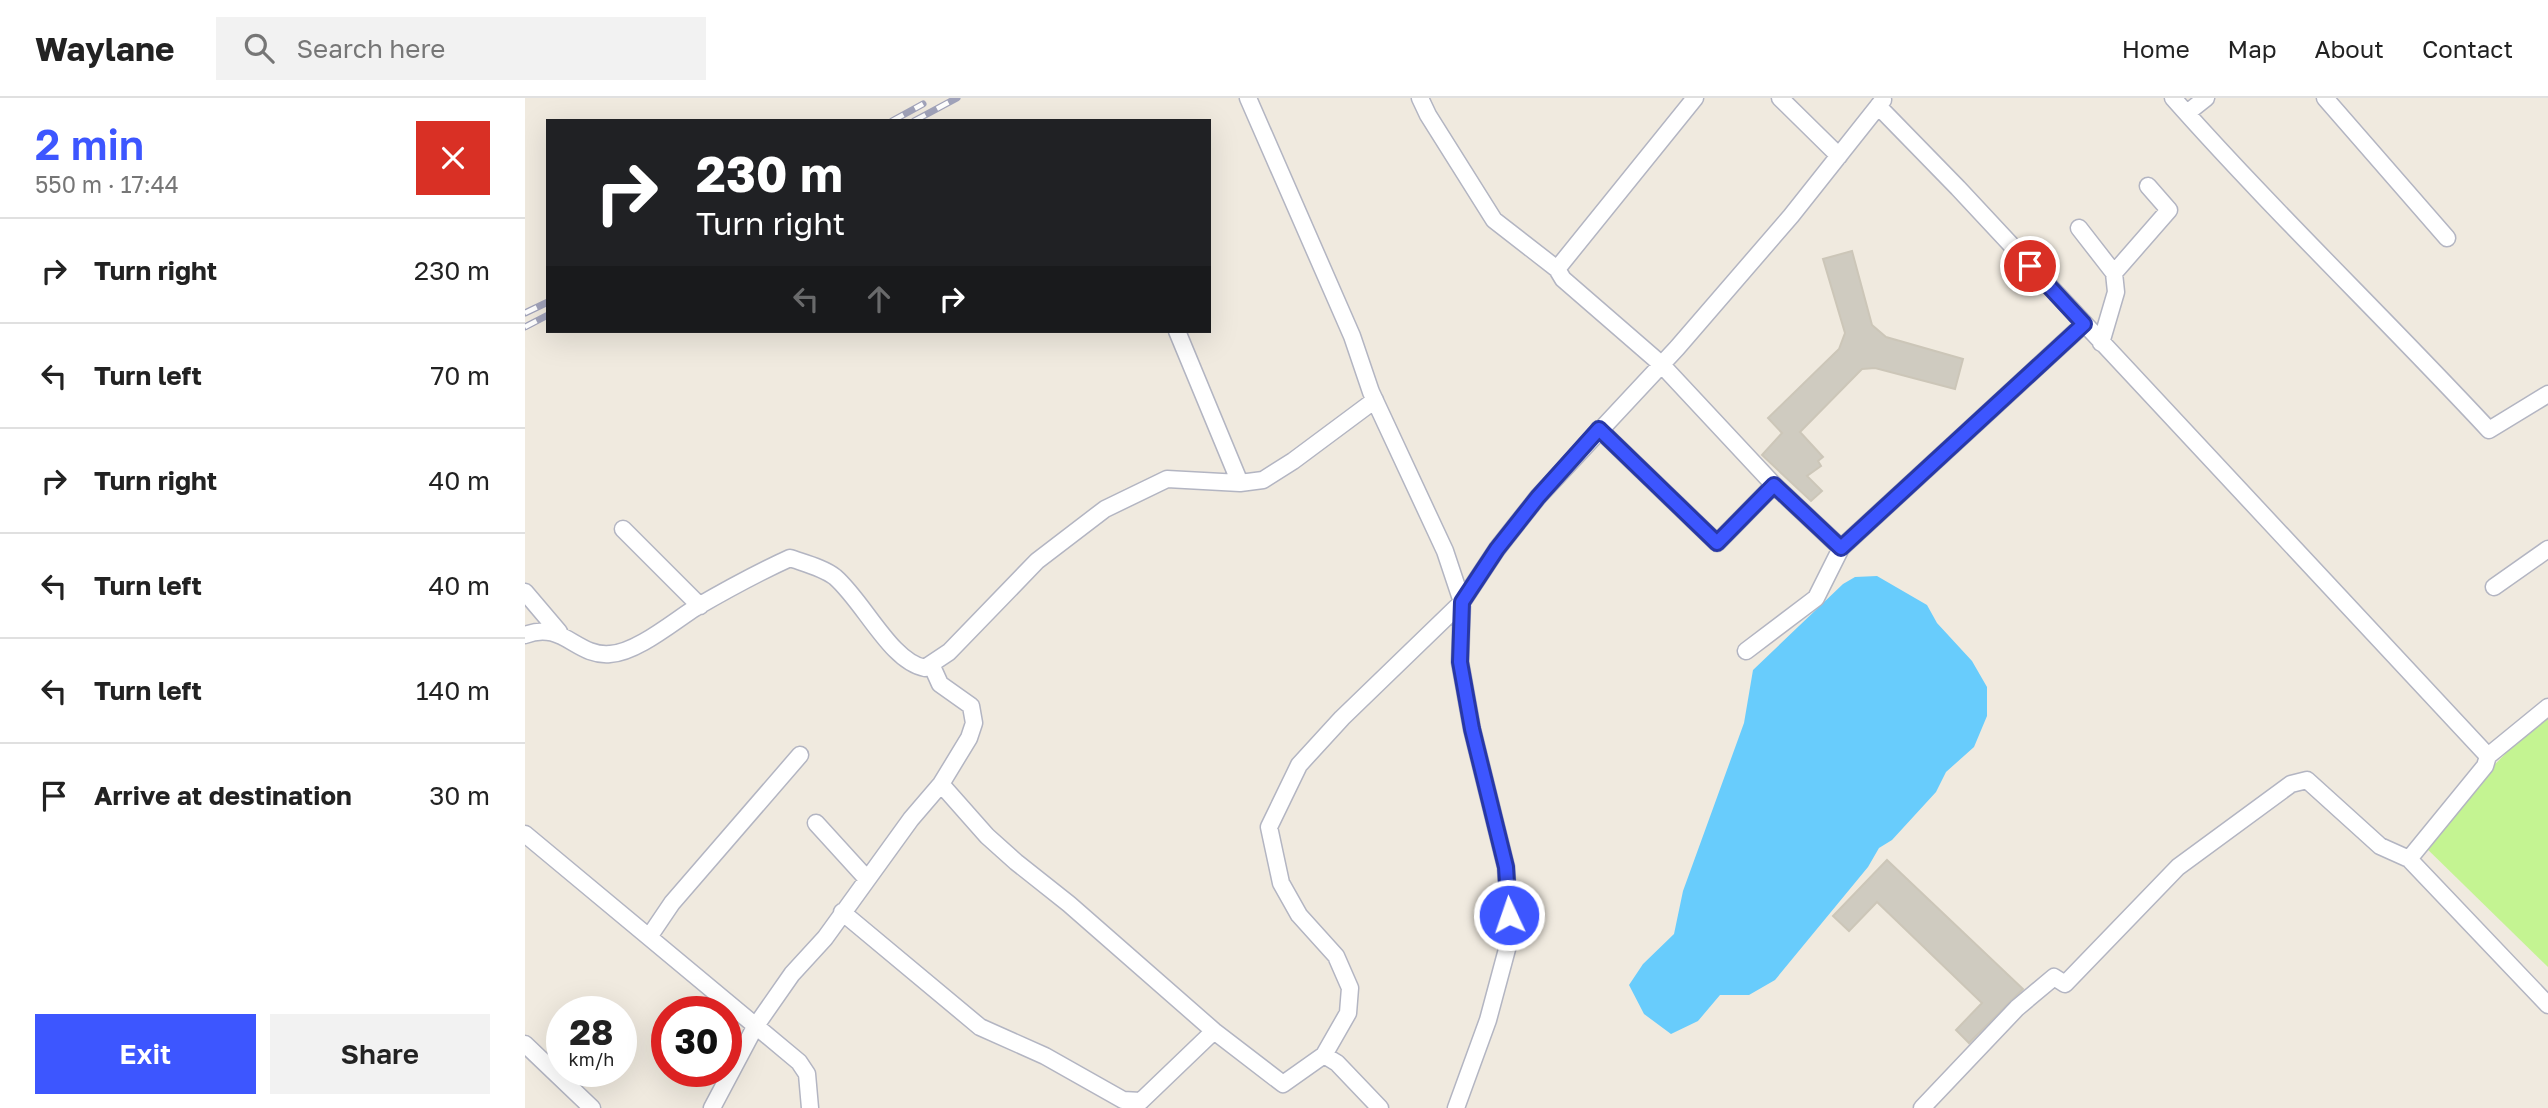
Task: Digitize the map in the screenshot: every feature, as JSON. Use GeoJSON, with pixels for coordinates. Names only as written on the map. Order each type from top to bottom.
{"type":"FeatureCollection","features":[{"type":"Feature","properties":{"kind":"street"},"geometry":{"type":"LineString","coordinates":[[1248,98],[1352,336],[1375,400],[1445,551],[1462,602],[1460,662],[1472,729],[1506,867],[1510,939],[1488,1020],[1456,1108]]}},
{"type":"Feature","properties":{"kind":"street"},"geometry":{"type":"LineString","coordinates":[[1420,98],[1494,220],[1556,269],[1563,279],[1661,364],[1774,485],[1841,548]]}},
{"type":"Feature","properties":{"kind":"street"},"geometry":{"type":"LineString","coordinates":[[1556,269],[1695,98]]}},
{"type":"Feature","properties":{"kind":"street"},"geometry":{"type":"LineString","coordinates":[[1780,98],[1839,156]]}},
{"type":"Feature","properties":{"kind":"street"},"geometry":{"type":"LineString","coordinates":[[2173,98],[2489,430],[2548,394]]}},
{"type":"Feature","properties":{"kind":"street"},"geometry":{"type":"LineString","coordinates":[[2186,113],[2206,98]]}},
{"type":"Feature","properties":{"kind":"street"},"geometry":{"type":"LineString","coordinates":[[2325,98],[2447,238]]}},
{"type":"Feature","properties":{"kind":"street"},"geometry":{"type":"LineString","coordinates":[[941,784],[986,836],[1214,1031],[1283,1084],[1324,1055],[1348,1013],[1350,988],[1336,956],[1299,915],[1281,883],[1269,827],[1299,765],[1342,718],[1462,602],[1497,549],[1538,497],[1661,364],[1791,216],[1881,102],[2101,343],[2488,756]]}},
{"type":"Feature","properties":{"kind":"street"},"geometry":{"type":"LineString","coordinates":[[2114,273],[2169,210],[2148,186]]}},
{"type":"Feature","properties":{"kind":"street"},"geometry":{"type":"LineString","coordinates":[[2079,228],[2114,273],[2116,292],[2101,343]]}},
{"type":"Feature","properties":{"kind":"street"},"geometry":{"type":"LineString","coordinates":[[1746,651],[1816,598],[1841,548],[2084,324]]}},
{"type":"Feature","properties":{"kind":"street"},"geometry":{"type":"LineString","coordinates":[[1178,333],[1240,483]]}},
{"type":"Feature","properties":{"kind":"street"},"geometry":{"type":"LineString","coordinates":[[525,592],[559,632],[587,649],[610,654],[634,646],[750,577],[790,558],[833,575],[861,604],[892,648],[912,666],[925,668],[949,652],[1037,561],[1105,509],[1167,479],[1240,483],[1263,480],[1375,400]]}},
{"type":"Feature","properties":{"kind":"street"},"geometry":{"type":"LineString","coordinates":[[1599,429],[1717,543],[1774,485]]}},
{"type":"Feature","properties":{"kind":"street"},"geometry":{"type":"LineString","coordinates":[[623,529],[700,606]]}},
{"type":"Feature","properties":{"kind":"street"},"geometry":{"type":"LineString","coordinates":[[2494,587],[2548,549]]}},
{"type":"Feature","properties":{"kind":"street"},"geometry":{"type":"LineString","coordinates":[[525,635],[538,630],[559,632]]}},
{"type":"Feature","properties":{"kind":"street"},"geometry":{"type":"LineString","coordinates":[[712,1108],[755,1027],[792,974],[825,938],[941,784],[969,738],[974,723],[971,706],[940,684],[931,664]]}},
{"type":"Feature","properties":{"kind":"street"},"geometry":{"type":"LineString","coordinates":[[2409,859],[2485,766],[2488,756],[2548,707]]}},
{"type":"Feature","properties":{"kind":"street"},"geometry":{"type":"LineString","coordinates":[[649,937],[672,903],[800,755]]}},
{"type":"Feature","properties":{"kind":"street"},"geometry":{"type":"LineString","coordinates":[[1922,1108],[2017,1008],[2054,977],[2065,984],[2178,867],[2291,784],[2307,780],[2380,846],[2409,859],[2548,1005]]}},
{"type":"Feature","properties":{"kind":"street"},"geometry":{"type":"LineString","coordinates":[[816,823],[867,879]]}},
{"type":"Feature","properties":{"kind":"street"},"geometry":{"type":"LineString","coordinates":[[525,834],[799,1062],[807,1074],[810,1108]]}},
{"type":"Feature","properties":{"kind":"street"},"geometry":{"type":"LineString","coordinates":[[842,912],[980,1027],[1045,1056],[1123,1100],[1141,1101],[1214,1031]]}},
{"type":"Feature","properties":{"kind":"street"},"geometry":{"type":"LineString","coordinates":[[525,1044],[592,1108]]}},
{"type":"Feature","properties":{"kind":"street"},"geometry":{"type":"LineString","coordinates":[[1324,1055],[1337,1063],[1380,1108]]}},
{"type":"Feature","properties":{"kind":"green space"},"geometry":{"type":"Polygon","coordinates":[[[2548,718],[2548,967],[2419,841],[2523,736],[2548,718]]]}},
{"type":"Feature","properties":{"kind":"water"},"geometry":{"type":"Polygon","coordinates":[[[1877,576],[1927,605],[1937,623],[1972,661],[1987,687],[1987,716],[1974,747],[1946,772],[1936,792],[1892,840],[1879,848],[1868,867],[1775,980],[1749,995],[1720,995],[1698,1021],[1671,1034],[1644,1014],[1629,985],[1643,964],[1674,934],[1683,891],[1744,723],[1753,670],[1843,584],[1855,577],[1877,576]]]}},
{"type":"Feature","properties":{"kind":"building"},"geometry":{"type":"Polygon","coordinates":[[[1852,251],[1872,325],[1886,337],[1963,359],[1955,389],[1875,368],[1862,369],[1800,432],[1823,457],[1818,461],[1821,466],[1807,476],[1822,491],[1811,501],[1762,455],[1782,433],[1768,418],[1839,349],[1845,333],[1823,259],[1852,251]]]}},
{"type":"Feature","properties":{"kind":"building"},"geometry":{"type":"Polygon","coordinates":[[[1887,860],[2023,989],[1969,1043],[1956,1030],[1982,1003],[1877,902],[1849,931],[1833,916],[1887,860]]]}},
{"type":"Feature","properties":{"kind":"railway"},"geometry":{"type":"LineString","coordinates":[[918,119],[957,98]]}},
{"type":"Feature","properties":{"kind":"railway"},"geometry":{"type":"LineString","coordinates":[[896,119],[923,104]]}},
{"type":"Feature","properties":{"kind":"railway"},"geometry":{"type":"LineString","coordinates":[[525,313],[546,303]]}},
{"type":"Feature","properties":{"kind":"railway"},"geometry":{"type":"LineString","coordinates":[[525,327],[546,316]]}},
{"type":"Feature","properties":{"kind":"route"},"geometry":{"type":"LineString","coordinates":[[1509,915],[1506,867],[1472,729],[1460,662],[1462,602],[1497,549],[1538,497],[1599,429],[1717,543],[1774,485],[1841,548],[2084,324],[2030,266]]}}]}
